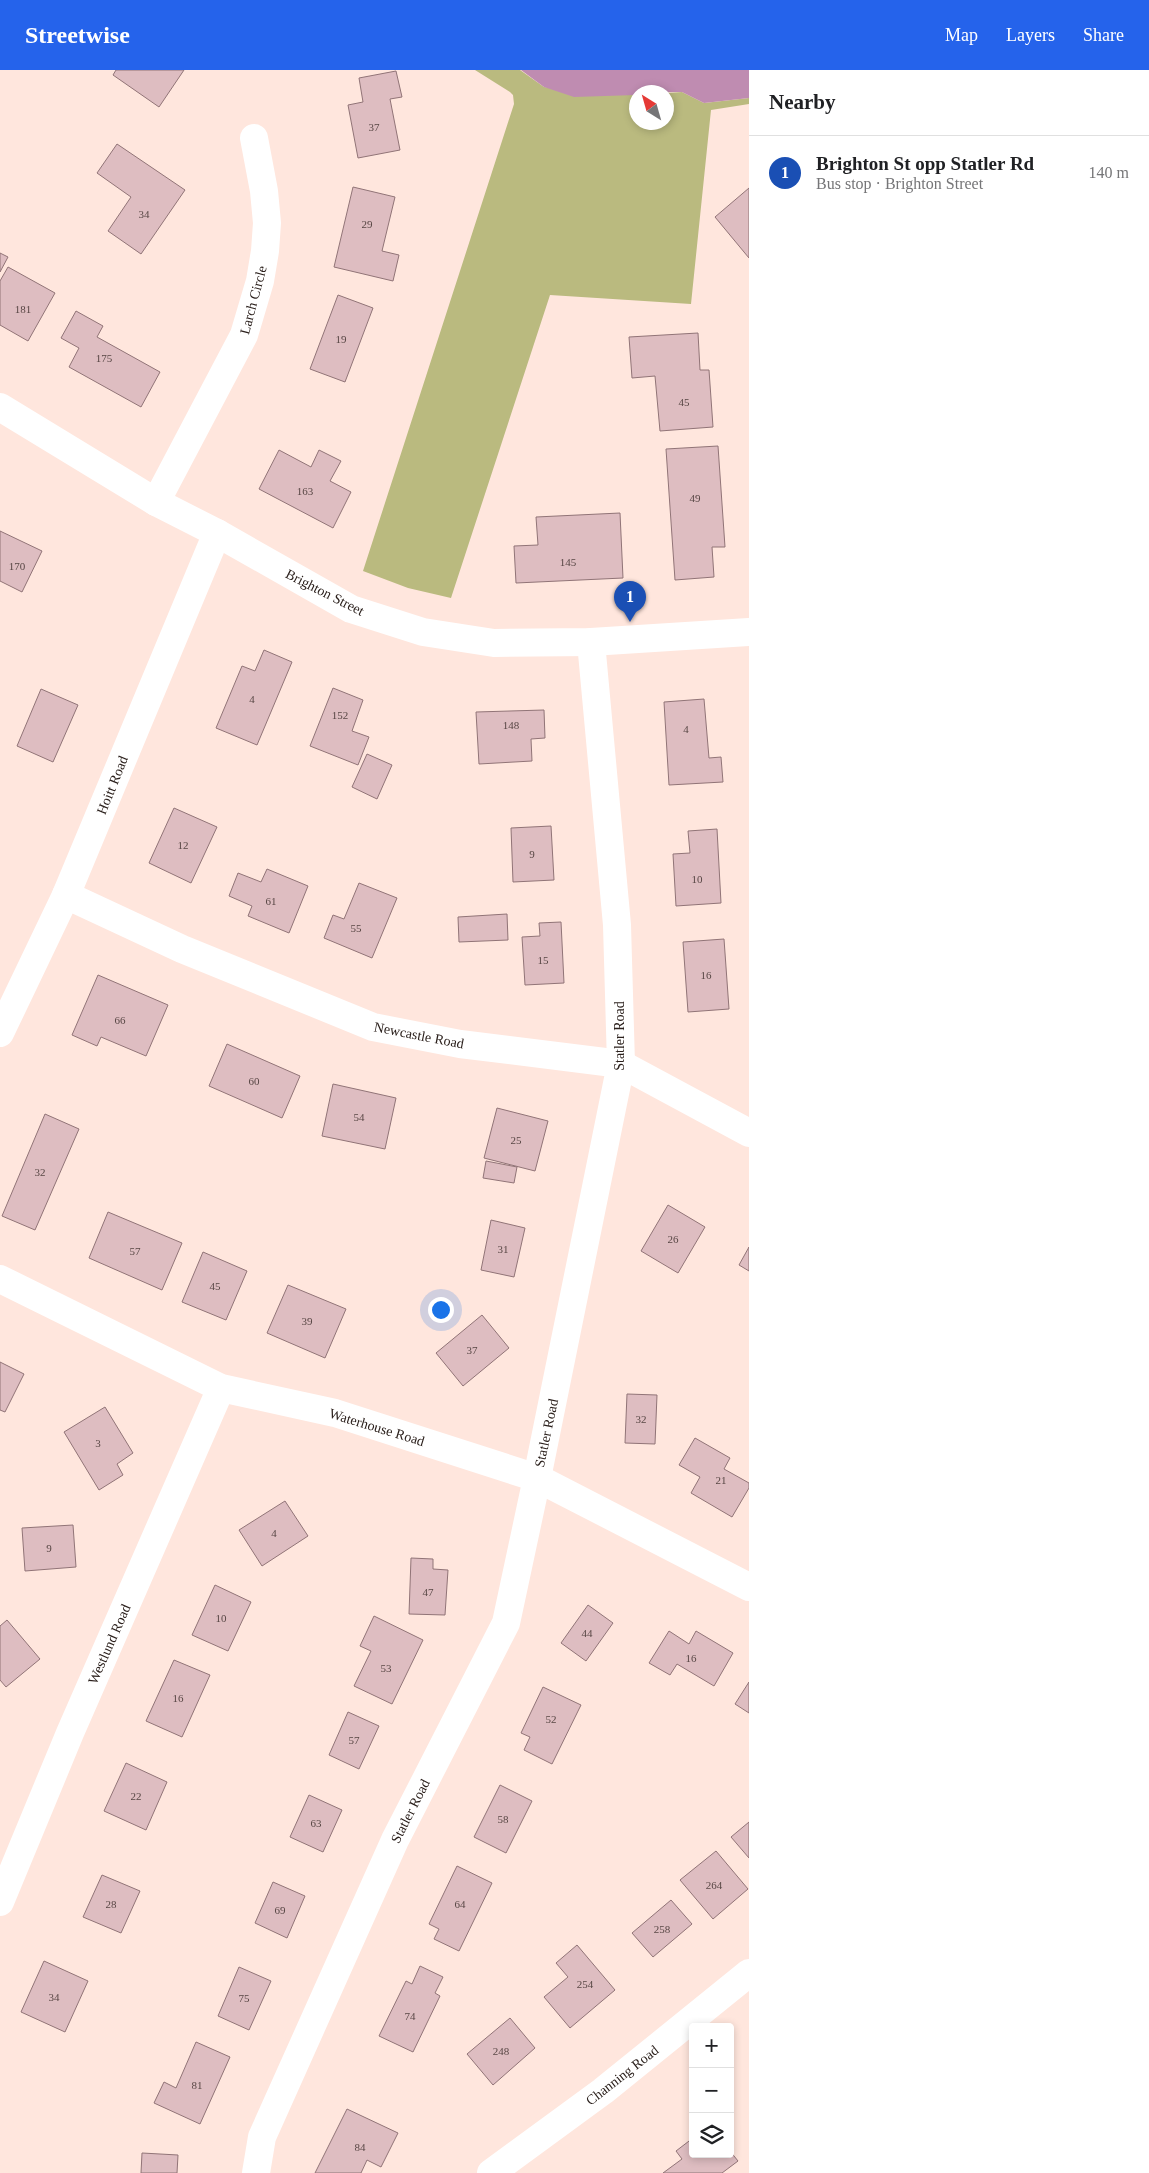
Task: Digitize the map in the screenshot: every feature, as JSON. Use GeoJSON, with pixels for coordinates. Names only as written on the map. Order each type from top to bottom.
{"type":"FeatureCollection","features":[{"type":"Feature","properties":{"kind":"street","name":"Larch Circle"},"geometry":{"type":"LineString","coordinates":[[156,502],[244,335],[260,281],[267,223],[264,191],[254,138]]}},
{"type":"Feature","properties":{"kind":"street","name":"Brighton Street"},"geometry":{"type":"LineString","coordinates":[[0,407],[156,502],[217,533],[351,609],[423,632],[494,642],[590,642],[749,632]]}},
{"type":"Feature","properties":{"kind":"street","name":"Hoitt Road"},"geometry":{"type":"LineString","coordinates":[[0,1033],[66,895],[217,533]]}},
{"type":"Feature","properties":{"kind":"street","name":"Statler Road"},"geometry":{"type":"LineString","coordinates":[[256,2173],[262,2137],[394,1840],[506,1624],[621,1064],[617,924],[590,642]]}},
{"type":"Feature","properties":{"kind":"street","name":"Newcastle Road"},"geometry":{"type":"LineString","coordinates":[[66,895],[182,949],[373,1027],[460,1044],[621,1064],[749,1133]]}},
{"type":"Feature","properties":{"kind":"street","name":"Waterhouse Road"},"geometry":{"type":"LineString","coordinates":[[0,1279],[222,1388],[335,1413],[537,1478],[749,1587]]}},
{"type":"Feature","properties":{"kind":"street","name":"Westlund Road"},"geometry":{"type":"LineString","coordinates":[[0,1902],[70,1733],[222,1388]]}},
{"type":"Feature","properties":{"kind":"street","name":"Channing Road"},"geometry":{"type":"LineString","coordinates":[[491,2173],[603,2091],[749,1974]]}},
{"type":"Feature","properties":{"kind":"green space"},"geometry":{"type":"Polygon","coordinates":[[[475,70],[520,70],[544,87],[629,95],[629,130],[674,130],[674,93],[682,92],[704,103],[749,98],[749,104],[711,110],[691,304],[550,295],[451,598],[408,588],[363,571],[514,104],[513,95],[475,70]]]}},
{"type":"Feature","properties":{"kind":"shaded area"},"geometry":{"type":"Polygon","coordinates":[[[521,70],[749,70],[749,98],[704,103],[682,92],[674,92],[674,85],[629,85],[629,95],[574,97],[544,87],[521,70]]]}},
{"type":"Feature","properties":{"kind":"building"},"geometry":{"type":"Polygon","coordinates":[[[116,70],[184,70],[159,107],[113,75],[116,70]]]}},
{"type":"Feature","properties":{"kind":"building"},"geometry":{"type":"Polygon","coordinates":[[[396,71],[402,97],[390,99],[400,150],[358,158],[348,105],[363,102],[359,78],[396,71]]]}},
{"type":"Feature","properties":{"kind":"building"},"geometry":{"type":"Polygon","coordinates":[[[117,144],[185,190],[141,254],[108,231],[131,197],[97,173],[117,144]]]}},
{"type":"Feature","properties":{"kind":"building"},"geometry":{"type":"Polygon","coordinates":[[[353,187],[395,197],[382,251],[399,255],[393,281],[334,267],[353,187]]]}},
{"type":"Feature","properties":{"kind":"building"},"geometry":{"type":"Polygon","coordinates":[[[749,188],[749,258],[715,217],[749,188]]]}},
{"type":"Feature","properties":{"kind":"building"},"geometry":{"type":"Polygon","coordinates":[[[0,253],[8,257],[0,272],[0,253]]]}},
{"type":"Feature","properties":{"kind":"building"},"geometry":{"type":"Polygon","coordinates":[[[8,267],[55,293],[28,341],[0,325],[0,281],[8,267]]]}},
{"type":"Feature","properties":{"kind":"building"},"geometry":{"type":"Polygon","coordinates":[[[338,295],[373,308],[345,382],[310,369],[338,295]]]}},
{"type":"Feature","properties":{"kind":"building"},"geometry":{"type":"Polygon","coordinates":[[[76,311],[103,326],[97,337],[160,372],[141,407],[69,367],[79,348],[61,338],[76,311]]]}},
{"type":"Feature","properties":{"kind":"building"},"geometry":{"type":"Polygon","coordinates":[[[698,333],[700,370],[709,370],[713,427],[660,431],[655,376],[632,378],[629,337],[698,333]]]}},
{"type":"Feature","properties":{"kind":"building"},"geometry":{"type":"Polygon","coordinates":[[[718,446],[725,547],[712,547],[714,577],[675,580],[666,449],[718,446]]]}},
{"type":"Feature","properties":{"kind":"building"},"geometry":{"type":"Polygon","coordinates":[[[279,450],[311,467],[319,450],[341,461],[330,481],[351,492],[333,528],[259,489],[279,450]]]}},
{"type":"Feature","properties":{"kind":"building"},"geometry":{"type":"Polygon","coordinates":[[[620,513],[623,578],[516,583],[514,546],[538,545],[536,517],[620,513]]]}},
{"type":"Feature","properties":{"kind":"building"},"geometry":{"type":"Polygon","coordinates":[[[0,531],[42,551],[22,592],[0,581],[0,531]]]}},
{"type":"Feature","properties":{"kind":"building"},"geometry":{"type":"Polygon","coordinates":[[[264,650],[292,662],[257,745],[216,728],[242,666],[255,671],[264,650]]]}},
{"type":"Feature","properties":{"kind":"building"},"geometry":{"type":"Polygon","coordinates":[[[333,688],[363,700],[352,731],[369,737],[358,765],[310,746],[333,688]]]}},
{"type":"Feature","properties":{"kind":"building"},"geometry":{"type":"Polygon","coordinates":[[[41,689],[78,705],[53,762],[17,746],[41,689]]]}},
{"type":"Feature","properties":{"kind":"building"},"geometry":{"type":"Polygon","coordinates":[[[704,699],[709,758],[721,757],[723,782],[669,785],[664,702],[704,699]]]}},
{"type":"Feature","properties":{"kind":"building"},"geometry":{"type":"Polygon","coordinates":[[[544,710],[545,738],[531,739],[532,761],[479,764],[476,712],[544,710]]]}},
{"type":"Feature","properties":{"kind":"building"},"geometry":{"type":"Polygon","coordinates":[[[367,754],[392,765],[377,799],[352,787],[367,754]]]}},
{"type":"Feature","properties":{"kind":"building"},"geometry":{"type":"Polygon","coordinates":[[[174,808],[217,827],[191,883],[149,863],[174,808]]]}},
{"type":"Feature","properties":{"kind":"building"},"geometry":{"type":"Polygon","coordinates":[[[551,826],[554,880],[513,882],[511,828],[551,826]]]}},
{"type":"Feature","properties":{"kind":"building"},"geometry":{"type":"Polygon","coordinates":[[[717,829],[721,903],[676,906],[673,854],[690,853],[688,831],[717,829]]]}},
{"type":"Feature","properties":{"kind":"building"},"geometry":{"type":"Polygon","coordinates":[[[267,869],[308,886],[289,933],[248,916],[252,906],[229,896],[238,873],[261,882],[267,869]]]}},
{"type":"Feature","properties":{"kind":"building"},"geometry":{"type":"Polygon","coordinates":[[[359,883],[397,898],[372,958],[324,938],[333,915],[344,919],[359,883]]]}},
{"type":"Feature","properties":{"kind":"building"},"geometry":{"type":"Polygon","coordinates":[[[507,914],[508,940],[459,942],[458,917],[507,914]]]}},
{"type":"Feature","properties":{"kind":"building"},"geometry":{"type":"Polygon","coordinates":[[[561,922],[564,983],[525,985],[522,937],[540,936],[539,923],[561,922]]]}},
{"type":"Feature","properties":{"kind":"building"},"geometry":{"type":"Polygon","coordinates":[[[724,939],[729,1009],[688,1012],[683,942],[724,939]]]}},
{"type":"Feature","properties":{"kind":"building"},"geometry":{"type":"Polygon","coordinates":[[[98,975],[168,1005],[146,1056],[101,1037],[97,1046],[72,1035],[98,975]]]}},
{"type":"Feature","properties":{"kind":"building"},"geometry":{"type":"Polygon","coordinates":[[[227,1044],[300,1076],[282,1118],[209,1086],[227,1044]]]}},
{"type":"Feature","properties":{"kind":"building"},"geometry":{"type":"Polygon","coordinates":[[[333,1084],[396,1098],[385,1149],[322,1136],[333,1084]]]}},
{"type":"Feature","properties":{"kind":"building"},"geometry":{"type":"Polygon","coordinates":[[[497,1108],[548,1121],[535,1171],[484,1158],[497,1108]]]}},
{"type":"Feature","properties":{"kind":"building"},"geometry":{"type":"Polygon","coordinates":[[[45,1114],[79,1129],[35,1230],[2,1216],[45,1114]]]}},
{"type":"Feature","properties":{"kind":"building"},"geometry":{"type":"Polygon","coordinates":[[[486,1161],[517,1167],[514,1183],[483,1178],[486,1161]]]}},
{"type":"Feature","properties":{"kind":"building"},"geometry":{"type":"Polygon","coordinates":[[[668,1205],[705,1227],[678,1273],[641,1251],[668,1205]]]}},
{"type":"Feature","properties":{"kind":"building"},"geometry":{"type":"Polygon","coordinates":[[[108,1212],[182,1243],[162,1290],[89,1258],[108,1212]]]}},
{"type":"Feature","properties":{"kind":"building"},"geometry":{"type":"Polygon","coordinates":[[[491,1220],[525,1228],[514,1277],[481,1270],[491,1220]]]}},
{"type":"Feature","properties":{"kind":"building"},"geometry":{"type":"Polygon","coordinates":[[[749,1247],[749,1271],[739,1265],[749,1247]]]}},
{"type":"Feature","properties":{"kind":"building"},"geometry":{"type":"Polygon","coordinates":[[[203,1252],[247,1271],[226,1320],[182,1302],[203,1252]]]}},
{"type":"Feature","properties":{"kind":"building"},"geometry":{"type":"Polygon","coordinates":[[[288,1285],[346,1309],[325,1358],[267,1333],[288,1285]]]}},
{"type":"Feature","properties":{"kind":"building"},"geometry":{"type":"Polygon","coordinates":[[[482,1315],[509,1348],[463,1386],[436,1353],[482,1315]]]}},
{"type":"Feature","properties":{"kind":"building"},"geometry":{"type":"Polygon","coordinates":[[[0,1362],[24,1374],[5,1412],[0,1410],[0,1362]]]}},
{"type":"Feature","properties":{"kind":"building"},"geometry":{"type":"Polygon","coordinates":[[[627,1394],[657,1395],[655,1444],[625,1443],[627,1394]]]}},
{"type":"Feature","properties":{"kind":"building"},"geometry":{"type":"Polygon","coordinates":[[[105,1407],[133,1453],[117,1464],[123,1475],[99,1490],[64,1432],[105,1407]]]}},
{"type":"Feature","properties":{"kind":"building"},"geometry":{"type":"Polygon","coordinates":[[[695,1438],[730,1458],[724,1469],[749,1483],[749,1488],[732,1517],[691,1493],[700,1477],[679,1465],[695,1438]]]}},
{"type":"Feature","properties":{"kind":"building"},"geometry":{"type":"Polygon","coordinates":[[[285,1501],[308,1536],[262,1566],[239,1530],[285,1501]]]}},
{"type":"Feature","properties":{"kind":"building"},"geometry":{"type":"Polygon","coordinates":[[[73,1525],[76,1567],[25,1571],[22,1528],[73,1525]]]}},
{"type":"Feature","properties":{"kind":"building"},"geometry":{"type":"Polygon","coordinates":[[[411,1558],[433,1559],[433,1569],[448,1570],[445,1615],[409,1614],[411,1558]]]}},
{"type":"Feature","properties":{"kind":"building"},"geometry":{"type":"Polygon","coordinates":[[[215,1585],[251,1602],[228,1651],[192,1635],[215,1585]]]}},
{"type":"Feature","properties":{"kind":"building"},"geometry":{"type":"Polygon","coordinates":[[[588,1605],[613,1623],[586,1661],[561,1643],[588,1605]]]}},
{"type":"Feature","properties":{"kind":"building"},"geometry":{"type":"Polygon","coordinates":[[[374,1616],[423,1640],[392,1704],[354,1686],[371,1651],[360,1646],[374,1616]]]}},
{"type":"Feature","properties":{"kind":"building"},"geometry":{"type":"Polygon","coordinates":[[[7,1620],[40,1659],[6,1687],[0,1680],[0,1626],[7,1620]]]}},
{"type":"Feature","properties":{"kind":"building"},"geometry":{"type":"Polygon","coordinates":[[[669,1631],[689,1644],[696,1631],[733,1653],[714,1686],[677,1664],[670,1675],[649,1663],[669,1631]]]}},
{"type":"Feature","properties":{"kind":"building"},"geometry":{"type":"Polygon","coordinates":[[[174,1660],[210,1675],[182,1737],[146,1721],[174,1660]]]}},
{"type":"Feature","properties":{"kind":"building"},"geometry":{"type":"Polygon","coordinates":[[[749,1682],[749,1713],[735,1704],[749,1682]]]}},
{"type":"Feature","properties":{"kind":"building"},"geometry":{"type":"Polygon","coordinates":[[[543,1687],[581,1705],[552,1764],[524,1750],[530,1737],[521,1733],[543,1687]]]}},
{"type":"Feature","properties":{"kind":"building"},"geometry":{"type":"Polygon","coordinates":[[[348,1712],[379,1726],[359,1769],[329,1755],[348,1712]]]}},
{"type":"Feature","properties":{"kind":"building"},"geometry":{"type":"Polygon","coordinates":[[[126,1763],[167,1782],[146,1830],[104,1811],[126,1763]]]}},
{"type":"Feature","properties":{"kind":"building"},"geometry":{"type":"Polygon","coordinates":[[[500,1785],[532,1801],[506,1853],[474,1837],[500,1785]]]}},
{"type":"Feature","properties":{"kind":"building"},"geometry":{"type":"Polygon","coordinates":[[[309,1795],[342,1810],[323,1852],[290,1837],[309,1795]]]}},
{"type":"Feature","properties":{"kind":"building"},"geometry":{"type":"Polygon","coordinates":[[[749,1822],[749,1858],[731,1837],[749,1822]]]}},
{"type":"Feature","properties":{"kind":"building"},"geometry":{"type":"Polygon","coordinates":[[[716,1851],[748,1889],[713,1919],[680,1880],[716,1851]]]}},
{"type":"Feature","properties":{"kind":"building"},"geometry":{"type":"Polygon","coordinates":[[[457,1866],[492,1883],[459,1951],[434,1939],[439,1929],[429,1924],[457,1866]]]}},
{"type":"Feature","properties":{"kind":"building"},"geometry":{"type":"Polygon","coordinates":[[[102,1875],[140,1891],[121,1933],[83,1917],[102,1875]]]}},
{"type":"Feature","properties":{"kind":"building"},"geometry":{"type":"Polygon","coordinates":[[[273,1882],[305,1896],[287,1938],[255,1923],[273,1882]]]}},
{"type":"Feature","properties":{"kind":"building"},"geometry":{"type":"Polygon","coordinates":[[[671,1900],[692,1924],[653,1957],[632,1933],[671,1900]]]}},
{"type":"Feature","properties":{"kind":"building"},"geometry":{"type":"Polygon","coordinates":[[[577,1945],[615,1990],[570,2028],[544,1997],[568,1977],[556,1963],[577,1945]]]}},
{"type":"Feature","properties":{"kind":"building"},"geometry":{"type":"Polygon","coordinates":[[[44,1961],[88,1981],[65,2032],[21,2012],[44,1961]]]}},
{"type":"Feature","properties":{"kind":"building"},"geometry":{"type":"Polygon","coordinates":[[[420,1966],[443,1977],[435,1993],[440,1996],[413,2052],[379,2036],[406,1981],[412,1984],[420,1966]]]}},
{"type":"Feature","properties":{"kind":"building"},"geometry":{"type":"Polygon","coordinates":[[[239,1967],[271,1981],[249,2030],[218,2016],[239,1967]]]}},
{"type":"Feature","properties":{"kind":"building"},"geometry":{"type":"Polygon","coordinates":[[[510,2018],[535,2048],[493,2085],[467,2054],[510,2018]]]}},
{"type":"Feature","properties":{"kind":"building"},"geometry":{"type":"Polygon","coordinates":[[[196,2042],[230,2057],[200,2124],[154,2103],[164,2082],[176,2088],[196,2042]]]}},
{"type":"Feature","properties":{"kind":"building"},"geometry":{"type":"Polygon","coordinates":[[[347,2109],[398,2133],[381,2167],[367,2160],[361,2173],[315,2173],[347,2109]]]}},
{"type":"Feature","properties":{"kind":"building"},"geometry":{"type":"Polygon","coordinates":[[[689,2141],[689,2158],[734,2158],[734,2156],[738,2161],[722,2173],[663,2173],[682,2159],[676,2151],[689,2141]]]}},
{"type":"Feature","properties":{"kind":"building"},"geometry":{"type":"Polygon","coordinates":[[[142,2153],[178,2155],[177,2173],[141,2173],[142,2153]]]}},
{"type":"Feature","properties":{"kind":"place","name":"Brighton St opp Statler Rd"},"geometry":{"type":"Point","coordinates":[630,622]}}]}
